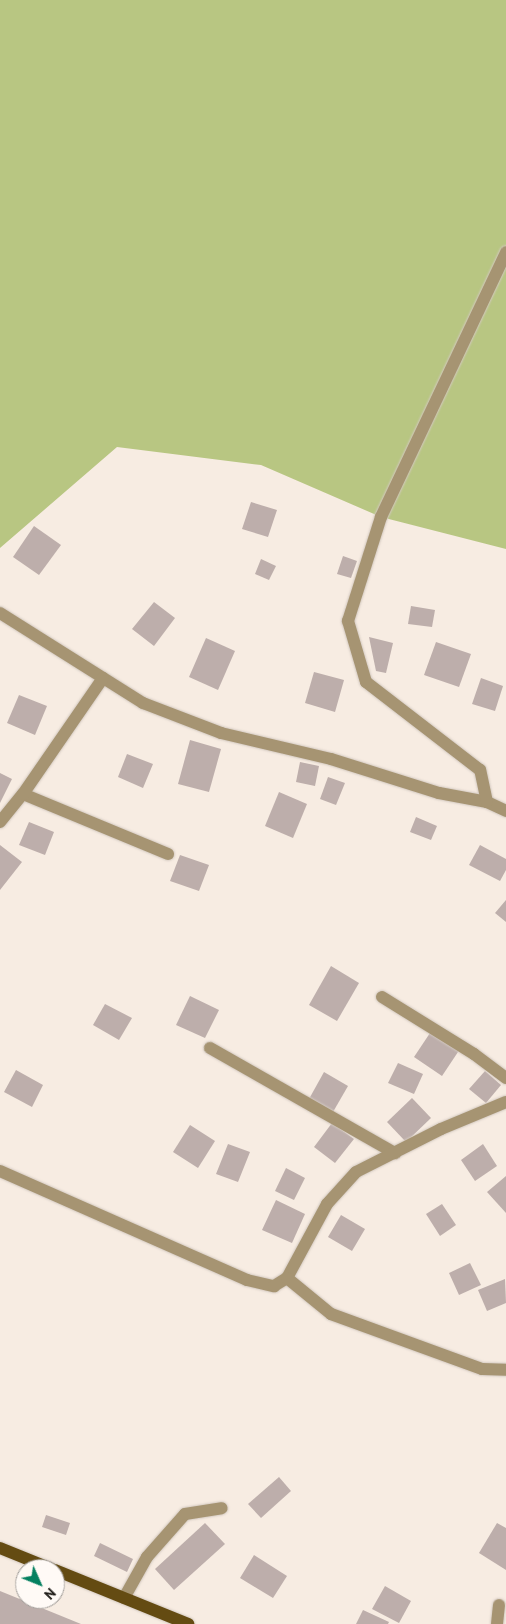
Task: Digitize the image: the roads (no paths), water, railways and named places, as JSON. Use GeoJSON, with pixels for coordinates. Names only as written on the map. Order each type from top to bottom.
{"type":"FeatureCollection","features":[{"type":"Feature","properties":{"kind":"main road"},"geometry":{"type":"LineString","coordinates":[[0,1548],[27,1559]]}},
{"type":"Feature","properties":{"kind":"main road"},"geometry":{"type":"LineString","coordinates":[[65,1574],[188,1624]]}},
{"type":"Feature","properties":{"kind":"street"},"geometry":{"type":"LineString","coordinates":[[487,802],[480,770],[366,682],[348,621],[381,518],[502,270],[506,252]]}},
{"type":"Feature","properties":{"kind":"street"},"geometry":{"type":"LineString","coordinates":[[0,613],[143,702],[221,733],[330,759],[439,793],[487,802],[506,811]]}},
{"type":"Feature","properties":{"kind":"street"},"geometry":{"type":"LineString","coordinates":[[0,822],[23,794],[103,678]]}},
{"type":"Feature","properties":{"kind":"street"},"geometry":{"type":"LineString","coordinates":[[23,794],[168,854]]}},
{"type":"Feature","properties":{"kind":"street"},"geometry":{"type":"LineString","coordinates":[[382,997],[474,1054],[506,1078]]}},
{"type":"Feature","properties":{"kind":"street"},"geometry":{"type":"LineString","coordinates":[[210,1048],[395,1153]]}},
{"type":"Feature","properties":{"kind":"street"},"geometry":{"type":"LineString","coordinates":[[0,1171],[247,1280],[274,1286],[288,1278],[327,1204],[356,1172],[442,1129],[506,1102]]}},
{"type":"Feature","properties":{"kind":"street"},"geometry":{"type":"LineString","coordinates":[[288,1278],[331,1314],[482,1369],[506,1370]]}},
{"type":"Feature","properties":{"kind":"street"},"geometry":{"type":"LineString","coordinates":[[124,1598],[147,1557],[185,1514],[222,1508]]}},
{"type":"Feature","properties":{"kind":"street"},"geometry":{"type":"LineString","coordinates":[[497,1624],[499,1605]]}}]}
